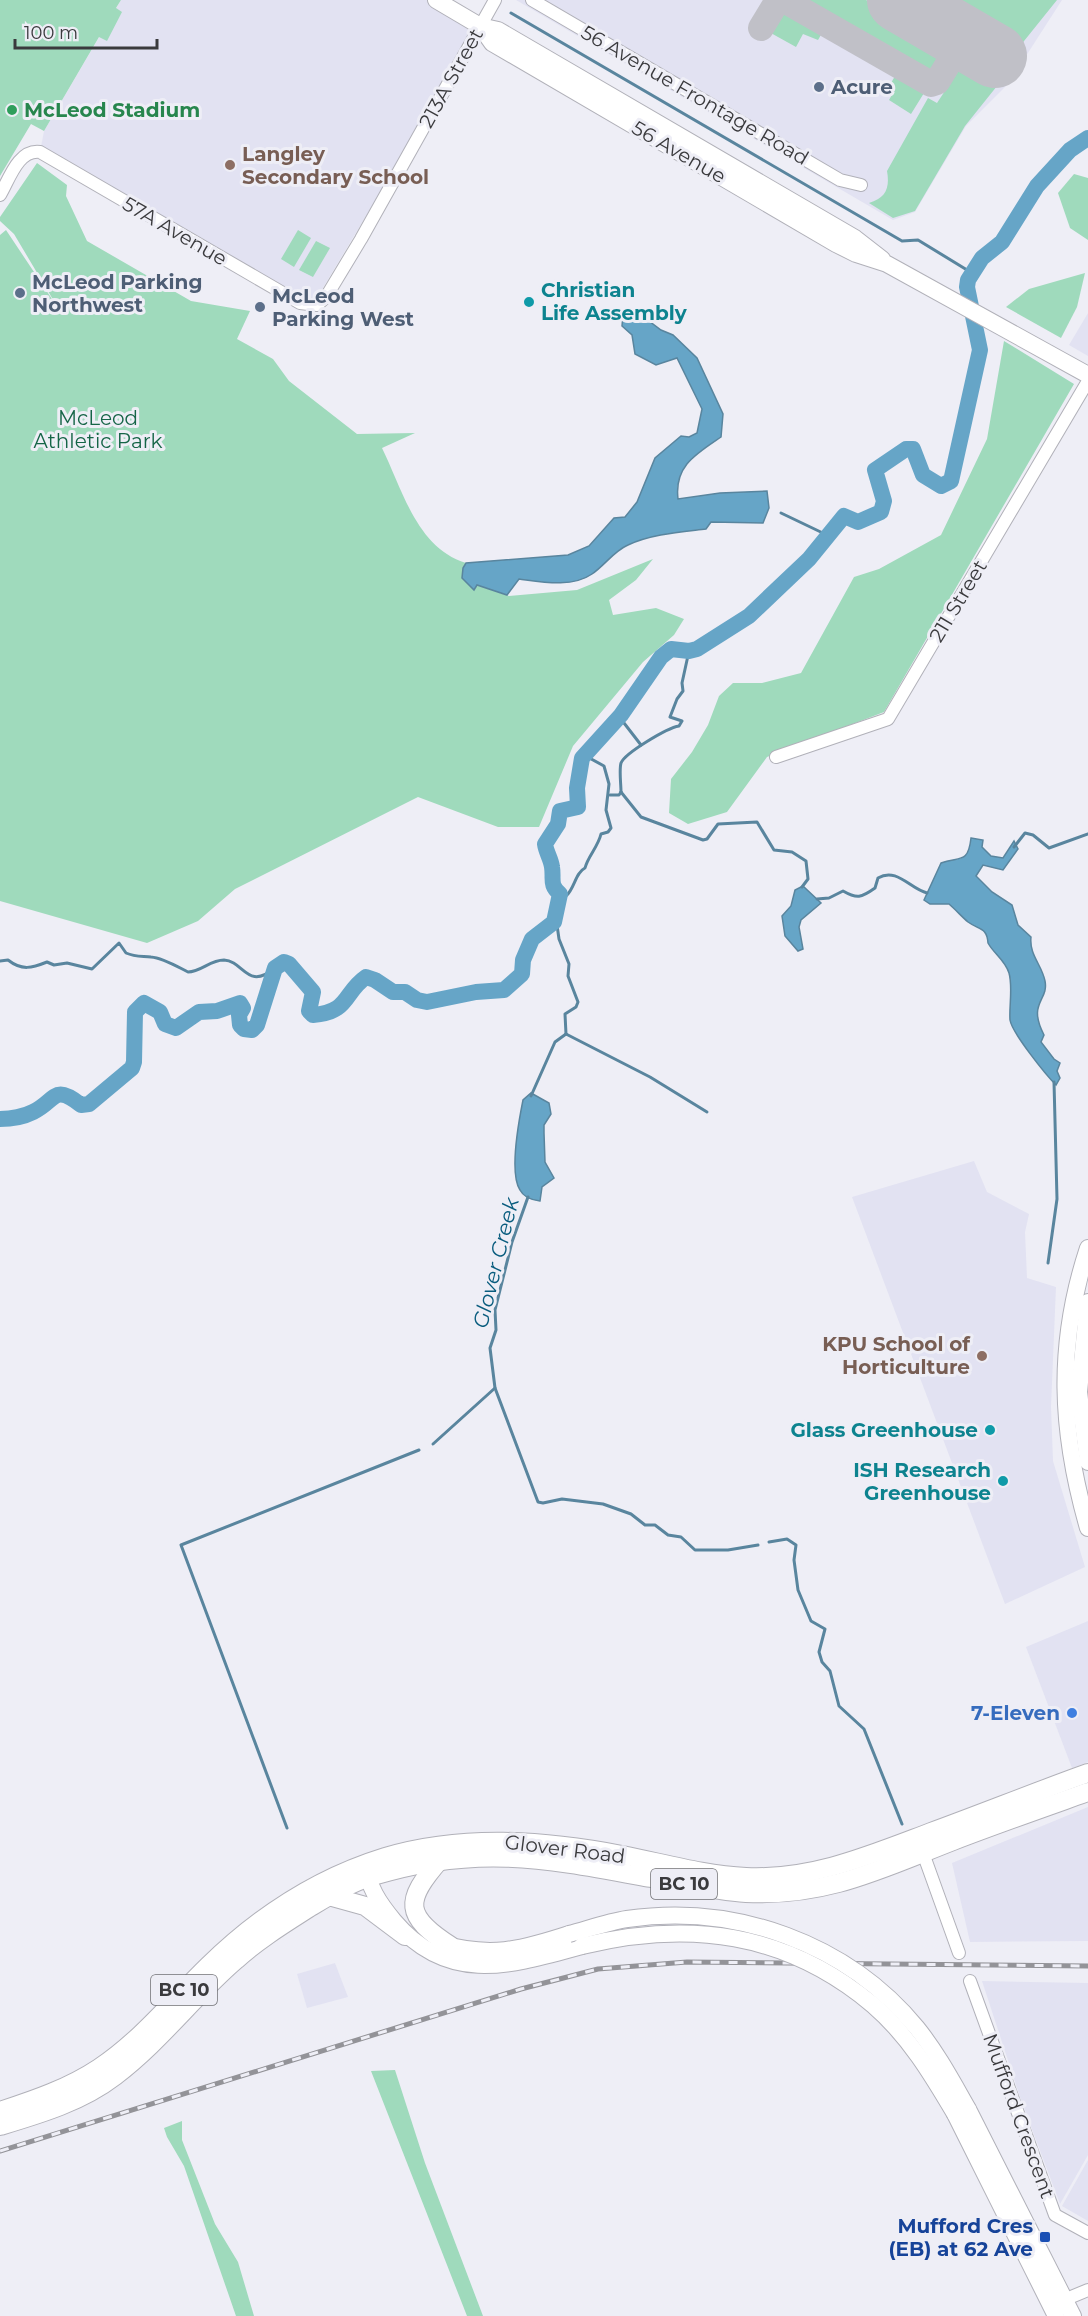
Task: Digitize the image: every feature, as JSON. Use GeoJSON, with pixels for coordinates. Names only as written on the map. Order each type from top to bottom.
{"type":"FeatureCollection","features":[{"type":"Feature","properties":{"kind":"highway","name":"Glover Road"},"geometry":{"type":"LineString","coordinates":[[0,2126],[64,2105],[91,2092],[114,2077],[164,2032],[235,1960],[278,1928],[407,1851],[453,1843],[507,1840],[571,1846],[702,1872],[746,1877],[791,1876],[860,1860],[1088,1773]]}},
{"type":"Feature","properties":{"kind":"highway","name":"Glover Road"},"geometry":{"type":"LineString","coordinates":[[0,2111],[64,2087],[98,2069],[133,2042],[237,1939],[298,1894],[343,1871],[369,1872],[440,1860],[507,1855],[556,1860],[745,1893],[793,1892],[828,1887],[866,1876],[923,1852],[1088,1792]]}},
{"type":"Feature","properties":{"kind":"highway"},"geometry":{"type":"LineString","coordinates":[[440,1860],[417,1888],[414,1909],[417,1917],[429,1932],[451,1946]]}},
{"type":"Feature","properties":{"kind":"highway"},"geometry":{"type":"LineString","coordinates":[[329,1896],[365,1906],[405,1936]]}},
{"type":"Feature","properties":{"kind":"main road","name":"56 Avenue"},"geometry":{"type":"LineString","coordinates":[[436,0],[480,26],[492,43],[746,183],[863,243],[887,264],[1088,375]]}},
{"type":"Feature","properties":{"kind":"main road"},"geometry":{"type":"LineString","coordinates":[[1088,1248],[1068,1322],[1064,1393],[1070,1455],[1088,1528]]}},
{"type":"Feature","properties":{"kind":"main road"},"geometry":{"type":"LineString","coordinates":[[1088,1302],[1078,1392],[1088,1462]]}},
{"type":"Feature","properties":{"kind":"main road"},"geometry":{"type":"LineString","coordinates":[[369,1872],[383,1908],[405,1936],[447,1958],[496,1967],[527,1962],[621,1937],[685,1932],[740,1939],[805,1961],[838,1979],[887,2019],[962,2111]]}},
{"type":"Feature","properties":{"kind":"main road"},"geometry":{"type":"LineString","coordinates":[[369,1872],[384,1896],[407,1924],[432,1940],[475,1952],[503,1952],[531,1947],[624,1919],[666,1914],[727,1919],[784,1933],[846,1965],[881,1991],[916,2027],[941,2060],[962,2111],[1058,2307],[1073,2316]]}},
{"type":"Feature","properties":{"kind":"street","name":"213A Street"},"geometry":{"type":"LineString","coordinates":[[312,306],[326,297],[495,0]]}},
{"type":"Feature","properties":{"kind":"street","name":"56 Avenue Frontage Road"},"geometry":{"type":"LineString","coordinates":[[532,0],[840,180],[861,185]]}},
{"type":"Feature","properties":{"kind":"street","name":"57A Avenue"},"geometry":{"type":"LineString","coordinates":[[0,195],[23,156],[33,151],[39,152],[290,297],[312,306]]}},
{"type":"Feature","properties":{"kind":"street","name":"211 Street"},"geometry":{"type":"LineString","coordinates":[[776,757],[888,719],[1088,381]]}},
{"type":"Feature","properties":{"kind":"street"},"geometry":{"type":"LineString","coordinates":[[923,1852],[959,1953]]}},
{"type":"Feature","properties":{"kind":"street","name":"Mufford Crescent"},"geometry":{"type":"LineString","coordinates":[[970,1981],[1055,2215],[1088,2233]]}},
{"type":"Feature","properties":{"kind":"street"},"geometry":{"type":"LineString","coordinates":[[1058,2307],[1088,2290]]}},
{"type":"Feature","properties":{"kind":"shaded area","name":"Langley Secondary School"},"geometry":{"type":"Polygon","coordinates":[[[121,0],[447,0],[483,21],[312,306],[40,152],[44,131],[121,0]]]}},
{"type":"Feature","properties":{"kind":"shaded area"},"geometry":{"type":"Polygon","coordinates":[[[516,0],[1062,0],[1008,84],[966,126],[915,212],[893,220],[516,0]]]}},
{"type":"Feature","properties":{"kind":"shaded area"},"geometry":{"type":"Polygon","coordinates":[[[1088,313],[1088,356],[1069,345],[1088,313]]]}},
{"type":"Feature","properties":{"kind":"shaded area","name":"KPU School of Horticulture"},"geometry":{"type":"Polygon","coordinates":[[[974,1161],[987,1192],[1029,1214],[1025,1232],[1027,1278],[1056,1287],[1051,1407],[1053,1461],[1085,1567],[1005,1604],[852,1197],[974,1161]]]}},
{"type":"Feature","properties":{"kind":"shaded area"},"geometry":{"type":"Polygon","coordinates":[[[1088,1621],[1088,1762],[1072,1768],[1026,1647],[1088,1621]]]}},
{"type":"Feature","properties":{"kind":"shaded area"},"geometry":{"type":"Polygon","coordinates":[[[1088,1807],[1088,1941],[970,1942],[952,1863],[1088,1807]]]}},
{"type":"Feature","properties":{"kind":"shaded area"},"geometry":{"type":"Polygon","coordinates":[[[335,1963],[348,1997],[307,2008],[297,1974],[335,1963]]]}},
{"type":"Feature","properties":{"kind":"shaded area"},"geometry":{"type":"Polygon","coordinates":[[[982,1981],[1088,1983],[1088,2155],[1060,2204],[1020,2097],[982,1981]]]}},
{"type":"Feature","properties":{"kind":"shaded area"},"geometry":{"type":"Polygon","coordinates":[[[1088,2160],[1088,2221],[1062,2206],[1088,2160]]]}},
{"type":"Feature","properties":{"kind":"green space","name":"McLeod Stadium"},"geometry":{"type":"Polygon","coordinates":[[[0,0],[121,0],[116,8],[122,12],[107,41],[99,37],[44,131],[31,124],[0,176],[0,0]]]}},
{"type":"Feature","properties":{"kind":"green space"},"geometry":{"type":"Polygon","coordinates":[[[794,0],[866,0],[940,43],[942,63],[939,69],[922,75],[794,0]]]}},
{"type":"Feature","properties":{"kind":"green space"},"geometry":{"type":"Polygon","coordinates":[[[931,0],[1057,0],[1008,61],[1005,76],[965,126],[915,211],[893,218],[869,203],[886,192],[887,171],[928,98],[937,103],[958,71],[977,65],[988,71],[1004,44],[931,0]]]}},
{"type":"Feature","properties":{"kind":"green space"},"geometry":{"type":"Polygon","coordinates":[[[779,7],[822,33],[818,40],[803,34],[796,47],[769,32],[767,26],[779,7]]]}},
{"type":"Feature","properties":{"kind":"green space"},"geometry":{"type":"Polygon","coordinates":[[[895,76],[924,93],[911,114],[889,100],[893,93],[887,90],[895,76]]]}},
{"type":"Feature","properties":{"kind":"green space","name":"McLeod Athletic Park"},"geometry":{"type":"Polygon","coordinates":[[[37,163],[67,185],[66,196],[87,241],[191,301],[250,311],[237,339],[273,359],[289,381],[357,434],[415,433],[382,448],[405,499],[423,531],[449,556],[466,563],[463,568],[475,589],[477,585],[509,596],[577,590],[653,559],[636,580],[609,600],[613,615],[656,608],[684,619],[674,635],[643,662],[573,746],[539,827],[498,827],[418,797],[235,889],[198,921],[147,943],[0,901],[0,235],[6,230],[58,308],[14,234],[0,221],[0,217],[37,163]]]}},
{"type":"Feature","properties":{"kind":"green space"},"geometry":{"type":"Polygon","coordinates":[[[1074,174],[1088,178],[1088,240],[1070,228],[1058,193],[1074,174]]]}},
{"type":"Feature","properties":{"kind":"green space"},"geometry":{"type":"Polygon","coordinates":[[[298,230],[311,238],[294,267],[281,259],[298,230]]]}},
{"type":"Feature","properties":{"kind":"green space"},"geometry":{"type":"Polygon","coordinates":[[[316,241],[330,248],[313,277],[299,270],[316,241]]]}},
{"type":"Feature","properties":{"kind":"green space"},"geometry":{"type":"Polygon","coordinates":[[[1085,273],[1077,307],[1061,338],[1006,307],[1029,289],[1085,273]]]}},
{"type":"Feature","properties":{"kind":"green space"},"geometry":{"type":"Polygon","coordinates":[[[1004,341],[1074,384],[884,712],[767,757],[727,812],[688,824],[669,813],[671,779],[692,752],[708,725],[719,696],[733,683],[762,683],[801,673],[854,577],[879,569],[941,535],[987,439],[1004,341]]]}},
{"type":"Feature","properties":{"kind":"green space"},"geometry":{"type":"Polygon","coordinates":[[[395,2070],[425,2163],[483,2316],[467,2316],[371,2071],[395,2070]]]}},
{"type":"Feature","properties":{"kind":"green space"},"geometry":{"type":"Polygon","coordinates":[[[182,2121],[182,2140],[215,2224],[238,2262],[254,2316],[236,2316],[184,2166],[167,2137],[164,2128],[182,2121]]]}},
{"type":"Feature","properties":{"kind":"water"},"geometry":{"type":"Polygon","coordinates":[[[623,315],[641,315],[661,330],[673,335],[697,358],[723,414],[721,437],[695,455],[683,469],[678,488],[678,499],[720,493],[767,491],[769,508],[763,523],[711,522],[706,529],[646,538],[623,548],[592,574],[575,581],[557,583],[519,579],[507,595],[477,585],[474,590],[462,578],[466,563],[568,555],[589,546],[614,518],[625,517],[637,502],[655,458],[681,436],[689,437],[697,433],[702,409],[677,358],[656,365],[635,354],[632,335],[622,326],[623,315]]]}},
{"type":"Feature","properties":{"kind":"water"},"geometry":{"type":"Polygon","coordinates":[[[971,838],[983,840],[982,847],[991,856],[1003,858],[1014,841],[1018,849],[1003,870],[983,865],[976,876],[992,892],[1012,905],[1018,925],[1031,937],[1032,949],[1045,981],[1044,993],[1038,1009],[1039,1024],[1044,1035],[1041,1042],[1060,1063],[1057,1071],[1060,1078],[1056,1085],[1030,1054],[1012,1026],[1009,973],[1005,964],[988,943],[984,931],[968,922],[949,904],[930,904],[924,900],[941,863],[965,856],[970,847],[971,838]]]}},
{"type":"Feature","properties":{"kind":"water"},"geometry":{"type":"Polygon","coordinates":[[[803,886],[821,903],[801,920],[799,927],[803,949],[798,951],[785,936],[782,916],[791,906],[795,890],[803,886]]]}},
{"type":"Feature","properties":{"kind":"water"},"geometry":{"type":"Polygon","coordinates":[[[531,1093],[549,1103],[551,1114],[544,1125],[545,1162],[554,1178],[542,1187],[540,1201],[528,1198],[522,1193],[515,1172],[516,1146],[523,1100],[531,1093]]]}},
{"type":"Feature","properties":{"kind":"waterway"},"geometry":{"type":"LineString","coordinates":[[511,13],[902,241],[918,240],[972,273]]}},
{"type":"Feature","properties":{"kind":"waterway"},"geometry":{"type":"LineString","coordinates":[[0,1119],[29,1114],[60,1095],[65,1095],[81,1105],[89,1104],[132,1068],[135,1012],[144,1003],[160,1012],[165,1024],[176,1028],[199,1012],[217,1011],[240,1003],[243,1008],[239,1015],[240,1025],[244,1029],[252,1030],[257,1025],[275,968],[284,962],[289,964],[313,992],[309,1011],[313,1015],[325,1013],[340,1006],[366,977],[393,992],[405,992],[417,1000],[427,1002],[476,992],[504,990],[522,974],[523,960],[532,939],[554,922],[560,894],[553,885],[551,864],[545,844],[558,824],[560,811],[578,807],[577,788],[582,758],[621,715],[661,657],[671,649],[689,651],[697,649],[749,616],[809,559],[844,516],[858,522],[881,512],[884,501],[875,470],[906,449],[913,449],[923,475],[941,486],[951,481],[980,350],[967,287],[968,280],[982,258],[1002,242],[1037,186],[1070,150],[1088,138]]}},
{"type":"Feature","properties":{"kind":"waterway"},"geometry":{"type":"LineString","coordinates":[[781,513],[827,535]]}},
{"type":"Feature","properties":{"kind":"waterway"},"geometry":{"type":"LineString","coordinates":[[621,792],[620,766],[624,759],[665,731],[679,726],[682,721],[670,717],[683,691],[682,683],[689,651]]}},
{"type":"Feature","properties":{"kind":"waterway"},"geometry":{"type":"LineString","coordinates":[[621,715],[624,723],[641,745]]}},
{"type":"Feature","properties":{"kind":"waterway"},"geometry":{"type":"LineString","coordinates":[[560,894],[566,896],[569,893],[579,873],[585,868],[601,834],[608,832],[611,828],[606,810],[609,784],[604,766],[584,755]]}},
{"type":"Feature","properties":{"kind":"waterway"},"geometry":{"type":"LineString","coordinates":[[621,792],[641,817],[703,840],[707,839],[718,824],[757,822],[774,850],[792,852],[806,861],[808,879],[802,887]]}},
{"type":"Feature","properties":{"kind":"waterway"},"geometry":{"type":"LineString","coordinates":[[610,795],[619,795],[621,792]]}},
{"type":"Feature","properties":{"kind":"waterway"},"geometry":{"type":"LineString","coordinates":[[1014,847],[1025,833],[1033,835],[1049,848],[1088,834]]}},
{"type":"Feature","properties":{"kind":"waterway"},"geometry":{"type":"LineString","coordinates":[[817,899],[829,898],[843,891],[856,896],[862,895],[875,888],[878,878],[885,875],[897,877],[927,893]]}},
{"type":"Feature","properties":{"kind":"waterway","name":"Glover Creek"},"geometry":{"type":"LineString","coordinates":[[556,918],[559,939],[569,964],[568,976],[578,1002],[576,1007],[565,1014],[566,1034]]}},
{"type":"Feature","properties":{"kind":"waterway"},"geometry":{"type":"LineString","coordinates":[[0,961],[8,960],[23,967],[32,967],[47,962],[54,965],[67,963],[92,969],[119,943],[126,953],[160,959],[188,972],[224,960],[258,977],[275,968]]}},
{"type":"Feature","properties":{"kind":"waterway"},"geometry":{"type":"LineString","coordinates":[[566,1034],[650,1077],[707,1112]]}},
{"type":"Feature","properties":{"kind":"waterway","name":"Glover Creek"},"geometry":{"type":"LineString","coordinates":[[531,1096],[555,1042],[566,1034]]}},
{"type":"Feature","properties":{"kind":"waterway"},"geometry":{"type":"LineString","coordinates":[[1048,1263],[1057,1199],[1054,1082]]}},
{"type":"Feature","properties":{"kind":"waterway","name":"Glover Creek"},"geometry":{"type":"LineString","coordinates":[[528,1197],[512,1242],[495,1310],[496,1330],[490,1348],[495,1388],[538,1502],[562,1499],[603,1504],[631,1514],[645,1525],[655,1525],[668,1535],[681,1537],[695,1550],[728,1550],[758,1545]]}},
{"type":"Feature","properties":{"kind":"waterway"},"geometry":{"type":"LineString","coordinates":[[433,1444],[495,1388]]}},
{"type":"Feature","properties":{"kind":"waterway"},"geometry":{"type":"LineString","coordinates":[[287,1828],[181,1545],[419,1450]]}},
{"type":"Feature","properties":{"kind":"waterway","name":"Glover Creek"},"geometry":{"type":"LineString","coordinates":[[769,1542],[787,1539],[796,1545],[794,1560],[798,1590],[811,1621],[825,1629],[819,1652],[822,1662],[830,1671],[839,1706],[864,1729],[902,1824]]}},
{"type":"Feature","properties":{"kind":"taxiway"},"geometry":{"type":"LineString","coordinates":[[761,28],[778,0]]}},
{"type":"Feature","properties":{"kind":"taxiway"},"geometry":{"type":"LineString","coordinates":[[784,0],[931,84],[937,82],[964,38]]}},
{"type":"Feature","properties":{"kind":"taxiway"},"geometry":{"type":"LineString","coordinates":[[913,8],[918,0]]}},
{"type":"Feature","properties":{"kind":"runway"},"geometry":{"type":"LineString","coordinates":[[899,0],[995,56]]}},
{"type":"Feature","properties":{"kind":"railway"},"geometry":{"type":"LineString","coordinates":[[0,2151],[521,1989],[598,1969],[687,1962],[1088,1966]]}},
{"type":"Feature","properties":{"kind":"place","name":"Acure"},"geometry":{"type":"Point","coordinates":[819,87]}},
{"type":"Feature","properties":{"kind":"place","name":"McLeod Stadium"},"geometry":{"type":"Point","coordinates":[12,110]}},
{"type":"Feature","properties":{"kind":"place","name":"Langley Secondary School"},"geometry":{"type":"Point","coordinates":[230,165]}},
{"type":"Feature","properties":{"kind":"place","name":"McLeod Parking Northwest"},"geometry":{"type":"Point","coordinates":[20,293]}},
{"type":"Feature","properties":{"kind":"place","name":"Christian Life Assembly"},"geometry":{"type":"Point","coordinates":[529,302]}},
{"type":"Feature","properties":{"kind":"place","name":"McLeod Parking West"},"geometry":{"type":"Point","coordinates":[260,307]}},
{"type":"Feature","properties":{"kind":"place","name":"KPU School of Horticulture"},"geometry":{"type":"Point","coordinates":[982,1356]}},
{"type":"Feature","properties":{"kind":"place","name":"Glass Greenhouse"},"geometry":{"type":"Point","coordinates":[990,1430]}},
{"type":"Feature","properties":{"kind":"place","name":"ISH Research Greenhouse"},"geometry":{"type":"Point","coordinates":[1003,1481]}},
{"type":"Feature","properties":{"kind":"place","name":"7-Eleven"},"geometry":{"type":"Point","coordinates":[1072,1713]}},
{"type":"Feature","properties":{"kind":"place","name":"Mufford Cres (EB) at 62 Ave"},"geometry":{"type":"Point","coordinates":[1045,2237]}}]}
